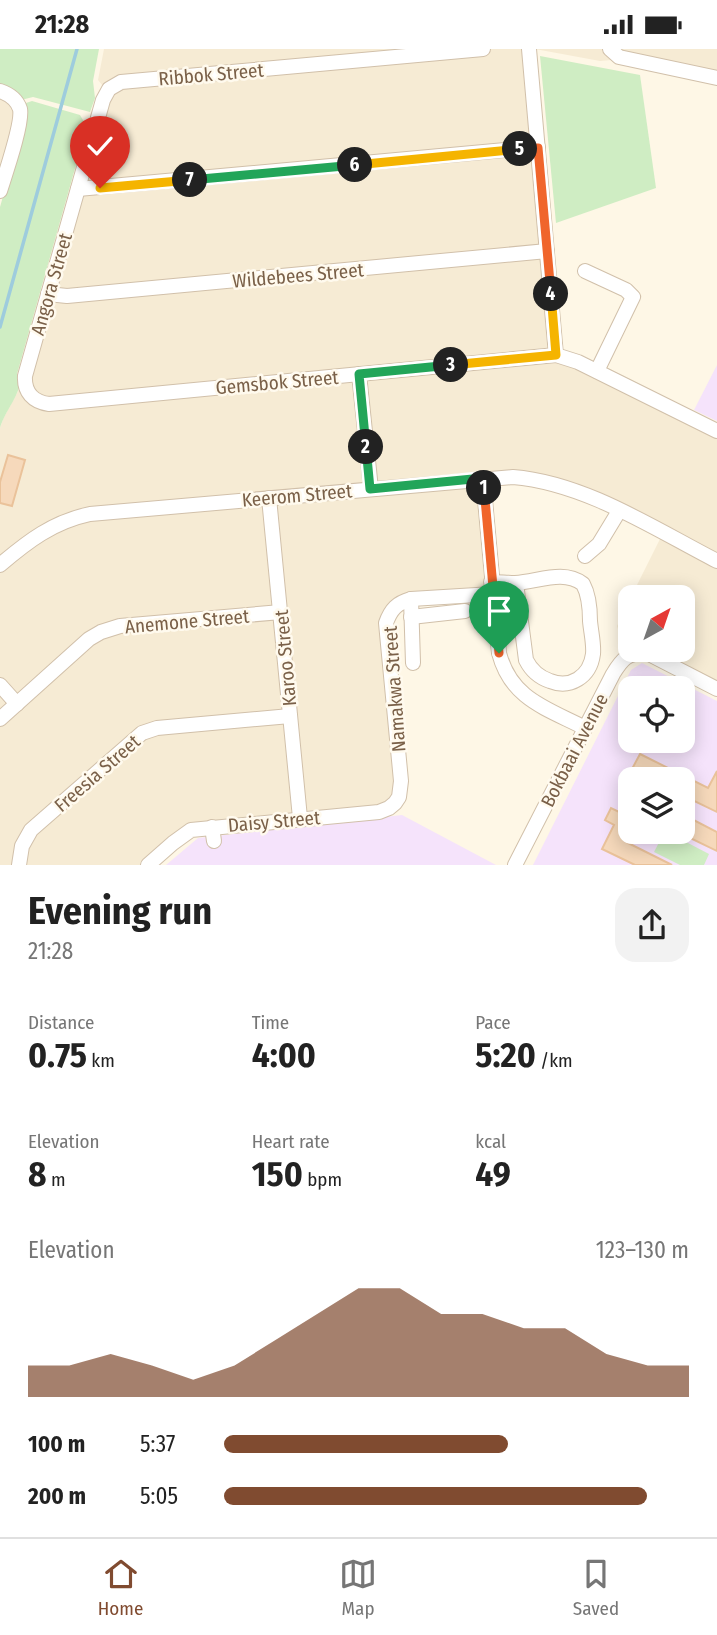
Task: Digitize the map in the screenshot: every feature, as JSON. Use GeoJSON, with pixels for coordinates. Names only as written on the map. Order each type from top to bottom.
{"type":"FeatureCollection","features":[{"type":"Feature","properties":{"kind":"street","name":"Ribbok Street"},"geometry":{"type":"LineString","coordinates":[[109,89],[121,82],[482,49]]}},
{"type":"Feature","properties":{"kind":"street"},"geometry":{"type":"LineString","coordinates":[[529,49],[556,355]]}},
{"type":"Feature","properties":{"kind":"street"},"geometry":{"type":"LineString","coordinates":[[610,49],[619,57],[717,78]]}},
{"type":"Feature","properties":{"kind":"street","name":"Angora Street"},"geometry":{"type":"LineString","coordinates":[[32,397],[26,387],[25,376],[103,100],[109,89]]}},
{"type":"Feature","properties":{"kind":"street"},"geometry":{"type":"LineString","coordinates":[[0,91],[16,101],[20,109],[20,120],[0,191]]}},
{"type":"Feature","properties":{"kind":"street"},"geometry":{"type":"LineString","coordinates":[[78,189],[538,148]]}},
{"type":"Feature","properties":{"kind":"street","name":"Wildebees Street"},"geometry":{"type":"LineString","coordinates":[[48,294],[67,296],[547,251]]}},
{"type":"Feature","properties":{"kind":"street"},"geometry":{"type":"LineString","coordinates":[[585,271],[626,290],[633,297],[597,371]]}},
{"type":"Feature","properties":{"kind":"street","name":"Gemsbok Street"},"geometry":{"type":"LineString","coordinates":[[32,397],[49,404],[556,355],[597,371],[717,432]]}},
{"type":"Feature","properties":{"kind":"street"},"geometry":{"type":"LineString","coordinates":[[359,374],[370,489]]}},
{"type":"Feature","properties":{"kind":"street","name":"Keerom Street"},"geometry":{"type":"LineString","coordinates":[[0,565],[42,532],[78,517],[513,477],[553,482],[569,487],[717,561]]}},
{"type":"Feature","properties":{"kind":"street"},"geometry":{"type":"LineString","coordinates":[[483,478],[499,653],[506,676],[525,697],[584,728]]}},
{"type":"Feature","properties":{"kind":"street","name":"Karoo Street"},"geometry":{"type":"LineString","coordinates":[[269,498],[300,818]]}},
{"type":"Feature","properties":{"kind":"street"},"geometry":{"type":"LineString","coordinates":[[585,556],[599,544],[619,511]]}},
{"type":"Feature","properties":{"kind":"street","name":"Namakwa Street"},"geometry":{"type":"LineString","coordinates":[[401,789],[386,623],[394,607],[411,599],[569,577],[583,584],[587,590],[593,653],[586,670],[574,683],[561,685]]}},
{"type":"Feature","properties":{"kind":"street"},"geometry":{"type":"LineString","coordinates":[[516,583],[526,660],[536,673],[561,685],[548,709]]}},
{"type":"Feature","properties":{"kind":"street"},"geometry":{"type":"LineString","coordinates":[[411,599],[413,663]]}},
{"type":"Feature","properties":{"kind":"street"},"geometry":{"type":"LineString","coordinates":[[411,617],[465,611]]}},
{"type":"Feature","properties":{"kind":"street","name":"Anemone Street"},"geometry":{"type":"LineString","coordinates":[[0,719],[89,639],[101,632],[120,626],[281,612]]}},
{"type":"Feature","properties":{"kind":"street","name":"Bokbaai Avenue"},"geometry":{"type":"LineString","coordinates":[[515,865],[584,728],[620,662],[626,656],[647,653],[717,689]]}},
{"type":"Feature","properties":{"kind":"street"},"geometry":{"type":"LineString","coordinates":[[0,685],[17,704]]}},
{"type":"Feature","properties":{"kind":"street","name":"Freesia Street"},"geometry":{"type":"LineString","coordinates":[[19,865],[22,846],[31,830],[142,733],[157,728],[290,716]]}},
{"type":"Feature","properties":{"kind":"street","name":"Daisy Street"},"geometry":{"type":"LineString","coordinates":[[148,865],[191,830],[213,834],[300,818],[379,812],[395,803],[401,789]]}},
{"type":"Feature","properties":{"kind":"shaded area"},"geometry":{"type":"Polygon","coordinates":[[[104,49],[528,49],[555,356],[717,433],[717,688],[665,662],[695,662],[695,585],[637,585],[663,533],[588,494],[482,479],[492,594],[412,599],[391,614],[395,804],[201,829],[149,865],[0,865],[0,428],[23,382],[107,91],[98,80],[104,49]]]}},
{"type":"Feature","properties":{"kind":"shaded area"},"geometry":{"type":"Polygon","coordinates":[[[535,49],[717,49],[717,79],[623,59],[600,61],[535,49]]]}},
{"type":"Feature","properties":{"kind":"shaded area"},"geometry":{"type":"Polygon","coordinates":[[[0,92],[17,105],[0,189],[0,92]]]}},
{"type":"Feature","properties":{"kind":"shaded area"},"geometry":{"type":"Polygon","coordinates":[[[717,365],[717,421],[694,410],[717,365]]]}},
{"type":"Feature","properties":{"kind":"shaded area"},"geometry":{"type":"Polygon","coordinates":[[[642,663],[668,676],[628,676],[631,670],[642,663]]]}},
{"type":"Feature","properties":{"kind":"shaded area"},"geometry":{"type":"Polygon","coordinates":[[[695,690],[717,701],[717,865],[533,865],[618,696],[618,753],[695,753],[695,690]]]}},
{"type":"Feature","properties":{"kind":"shaded area"},"geometry":{"type":"Polygon","coordinates":[[[402,815],[496,865],[166,865],[198,838],[402,815]]]}},
{"type":"Feature","properties":{"kind":"green space"},"geometry":{"type":"Polygon","coordinates":[[[0,49],[99,49],[93,81],[95,98],[90,112],[33,97],[21,100],[0,86],[0,49]]]}},
{"type":"Feature","properties":{"kind":"green space"},"geometry":{"type":"Polygon","coordinates":[[[540,56],[640,75],[656,188],[556,223],[540,56]]]}},
{"type":"Feature","properties":{"kind":"green space"},"geometry":{"type":"Polygon","coordinates":[[[32,101],[80,115],[85,133],[17,374],[21,376],[18,390],[0,428],[0,207],[25,119],[23,104],[32,101]]]}},
{"type":"Feature","properties":{"kind":"green space"},"geometry":{"type":"Polygon","coordinates":[[[658,844],[690,844],[709,854],[704,865],[680,865],[654,852],[658,844]]]}},
{"type":"Feature","properties":{"kind":"building"},"geometry":{"type":"Polygon","coordinates":[[[8,455],[25,460],[12,506],[0,503],[0,482],[8,455]]]}},
{"type":"Feature","properties":{"kind":"building"},"geometry":{"type":"Polygon","coordinates":[[[640,754],[666,767],[633,767],[640,754]]]}},
{"type":"Feature","properties":{"kind":"building"},"geometry":{"type":"Polygon","coordinates":[[[717,771],[717,812],[695,801],[695,782],[708,788],[717,771]]]}},
{"type":"Feature","properties":{"kind":"building"},"geometry":{"type":"Polygon","coordinates":[[[611,808],[618,812],[618,844],[630,844],[672,865],[635,865],[602,849],[614,825],[605,820],[611,808]]]}},
{"type":"Feature","properties":{"kind":"building"},"geometry":{"type":"Polygon","coordinates":[[[695,821],[717,832],[717,851],[695,840],[695,821]]]}},
{"type":"Feature","properties":{"kind":"waterway"},"geometry":{"type":"LineString","coordinates":[[0,327],[77,49]]}},
{"type":"Feature","properties":{"kind":"route"},"geometry":{"type":"LineString","coordinates":[[100,188],[538,148],[556,355],[359,374],[370,489],[483,478],[499,653]]}}]}
